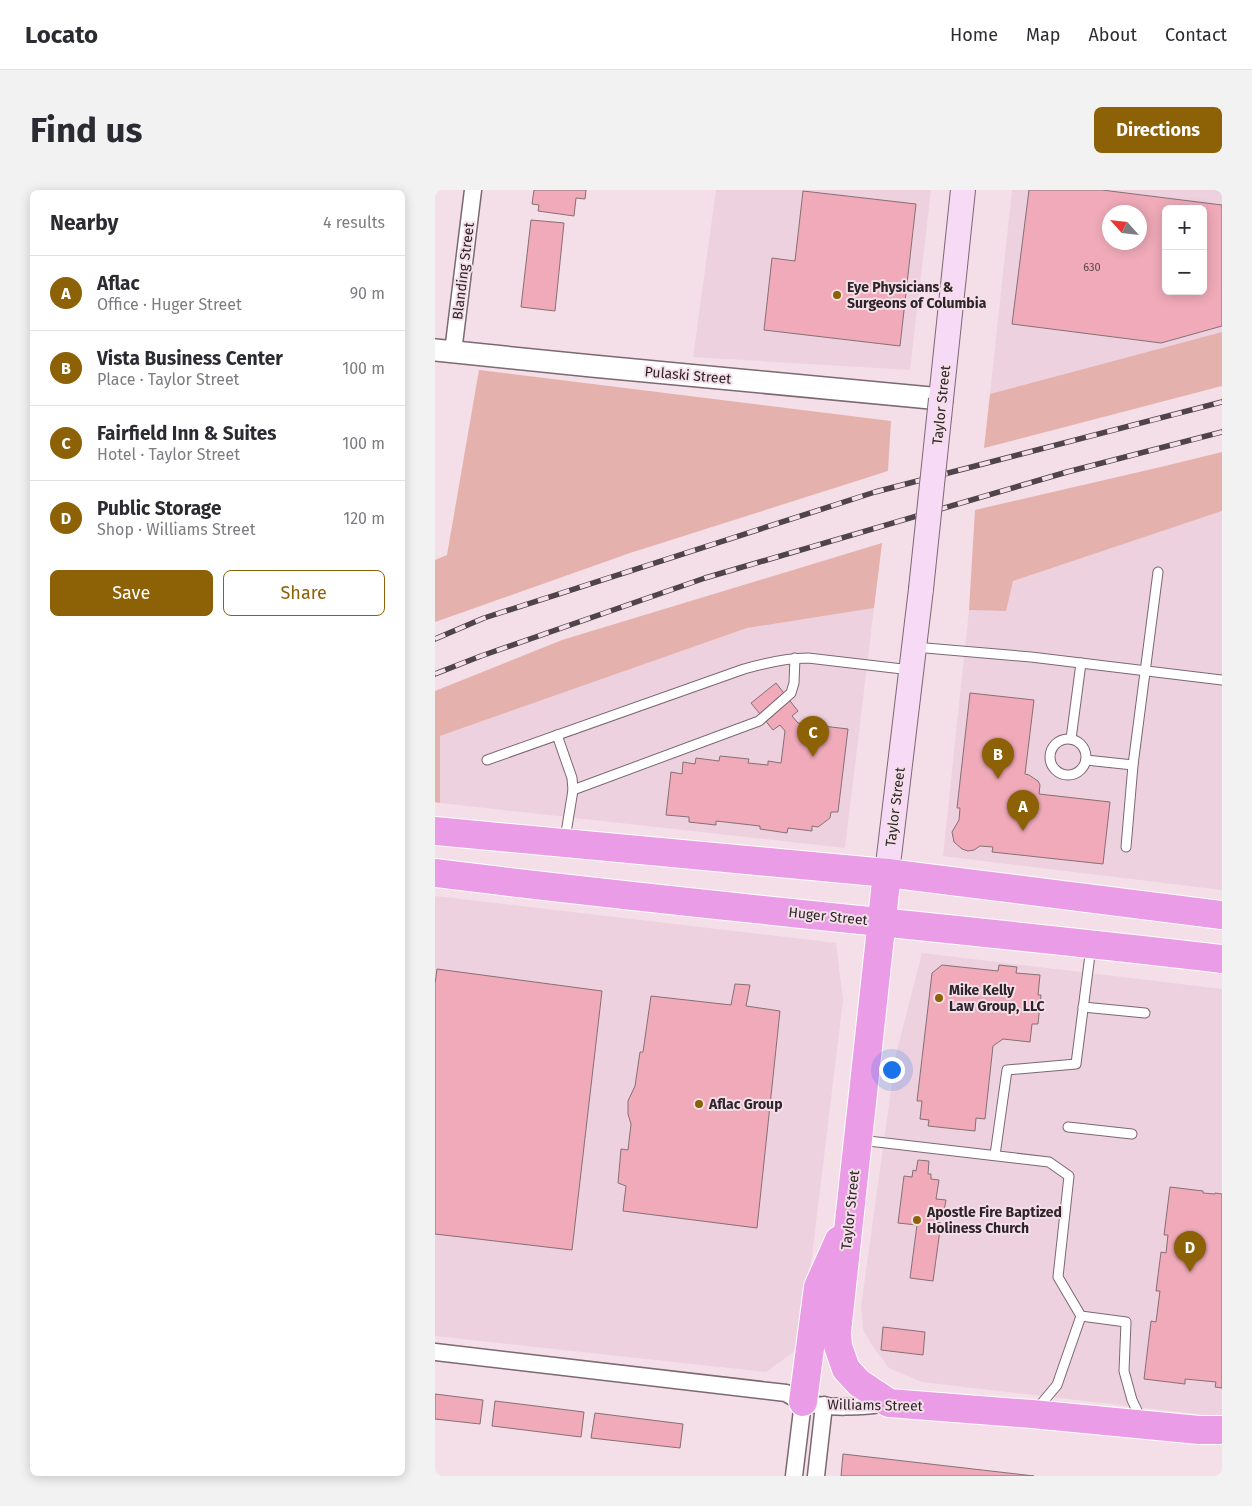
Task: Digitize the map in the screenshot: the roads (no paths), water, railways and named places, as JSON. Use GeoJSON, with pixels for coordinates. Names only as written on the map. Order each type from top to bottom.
{"type":"FeatureCollection","features":[{"type":"Feature","properties":{"kind":"highway"},"geometry":{"type":"LineString","coordinates":[[435,832],[887,873],[1222,915]]}},
{"type":"Feature","properties":{"kind":"highway","name":"Huger Street"},"geometry":{"type":"LineString","coordinates":[[435,873],[563,889],[1222,959]]}},
{"type":"Feature","properties":{"kind":"highway","name":"Taylor Street"},"geometry":{"type":"LineString","coordinates":[[887,873],[837,1332],[838,1346],[846,1369],[859,1383],[889,1403]]}},
{"type":"Feature","properties":{"kind":"highway"},"geometry":{"type":"LineString","coordinates":[[814,1404],[819,1287],[849,1218]]}},
{"type":"Feature","properties":{"kind":"highway","name":"Williams Street"},"geometry":{"type":"LineString","coordinates":[[889,1403],[1032,1414],[1214,1432]]}},
{"type":"Feature","properties":{"kind":"main road","name":"Taylor Street"},"geometry":{"type":"LineString","coordinates":[[887,873],[921,589],[963,190]]}},
{"type":"Feature","properties":{"kind":"street","name":"Blanding Street"},"geometry":{"type":"LineString","coordinates":[[444,351],[473,190]]}},
{"type":"Feature","properties":{"kind":"street","name":"Pulaski Street"},"geometry":{"type":"LineString","coordinates":[[444,351],[941,399]]}},
{"type":"Feature","properties":{"kind":"street","name":"Williams Street"},"geometry":{"type":"LineString","coordinates":[[435,1352],[785,1393],[814,1404],[866,1407],[889,1403]]}},
{"type":"Feature","properties":{"kind":"street"},"geometry":{"type":"LineString","coordinates":[[795,1476],[814,1404]]}},
{"type":"Feature","properties":{"kind":"street"},"geometry":{"type":"LineString","coordinates":[[814,1404],[816,1476]]}},
{"type":"Feature","properties":{"kind":"lane"},"geometry":{"type":"LineString","coordinates":[[1126,847],[1144,670],[1158,572]]}},
{"type":"Feature","properties":{"kind":"lane"},"geometry":{"type":"LineString","coordinates":[[487,760],[744,669],[795,658],[912,658],[1081,663],[1222,680]]}},
{"type":"Feature","properties":{"kind":"lane"},"geometry":{"type":"LineString","coordinates":[[573,790],[759,721],[791,693],[794,683],[795,658]]}},
{"type":"Feature","properties":{"kind":"lane"},"geometry":{"type":"LineString","coordinates":[[1071,739],[1081,663]]}},
{"type":"Feature","properties":{"kind":"lane"},"geometry":{"type":"LineString","coordinates":[[557,735],[572,778],[573,790],[564,844]]}},
{"type":"Feature","properties":{"kind":"lane"},"geometry":{"type":"LineString","coordinates":[[1071,739],[1081,744],[1086,754],[1086,760],[1079,771],[1068,775],[1062,774],[1053,767],[1050,755],[1051,750],[1059,741],[1071,739]]}},
{"type":"Feature","properties":{"kind":"lane"},"geometry":{"type":"LineString","coordinates":[[1086,760],[1133,765]]}},
{"type":"Feature","properties":{"kind":"lane"},"geometry":{"type":"LineString","coordinates":[[995,1155],[1007,1070],[1076,1064],[1091,944]]}},
{"type":"Feature","properties":{"kind":"lane"},"geometry":{"type":"LineString","coordinates":[[1083,1007],[1145,1013]]}},
{"type":"Feature","properties":{"kind":"lane"},"geometry":{"type":"LineString","coordinates":[[1068,1127],[1132,1134]]}},
{"type":"Feature","properties":{"kind":"lane"},"geometry":{"type":"LineString","coordinates":[[857,1140],[1049,1162],[1069,1176],[1058,1277],[1081,1316],[1057,1385],[1032,1414]]}},
{"type":"Feature","properties":{"kind":"lane"},"geometry":{"type":"LineString","coordinates":[[1081,1316],[1127,1322],[1124,1371],[1132,1400],[1143,1425]]}},
{"type":"Feature","properties":{"kind":"railway"},"geometry":{"type":"LineString","coordinates":[[435,639],[484,618],[875,492],[1222,402]]}},
{"type":"Feature","properties":{"kind":"railway"},"geometry":{"type":"LineString","coordinates":[[435,674],[481,656],[705,578],[1067,472],[1222,432]]}},
{"type":"Feature","properties":{"kind":"place","name":"Eye Physicians & Surgeons of Columbia"},"geometry":{"type":"Point","coordinates":[837,295]}},
{"type":"Feature","properties":{"kind":"place","name":"Fairfield Inn & Suites"},"geometry":{"type":"Point","coordinates":[813,757]}},
{"type":"Feature","properties":{"kind":"place","name":"Vista Business Center"},"geometry":{"type":"Point","coordinates":[998,779]}},
{"type":"Feature","properties":{"kind":"place","name":"Aflac"},"geometry":{"type":"Point","coordinates":[1023,831]}},
{"type":"Feature","properties":{"kind":"place","name":"Mike Kelly Law Group, LLC"},"geometry":{"type":"Point","coordinates":[939,998]}},
{"type":"Feature","properties":{"kind":"place","name":"Aflac Group"},"geometry":{"type":"Point","coordinates":[699,1104]}},
{"type":"Feature","properties":{"kind":"place","name":"Apostle Fire Baptized Holiness Church"},"geometry":{"type":"Point","coordinates":[917,1220]}},
{"type":"Feature","properties":{"kind":"place","name":"Public Storage"},"geometry":{"type":"Point","coordinates":[1190,1272]}}]}
